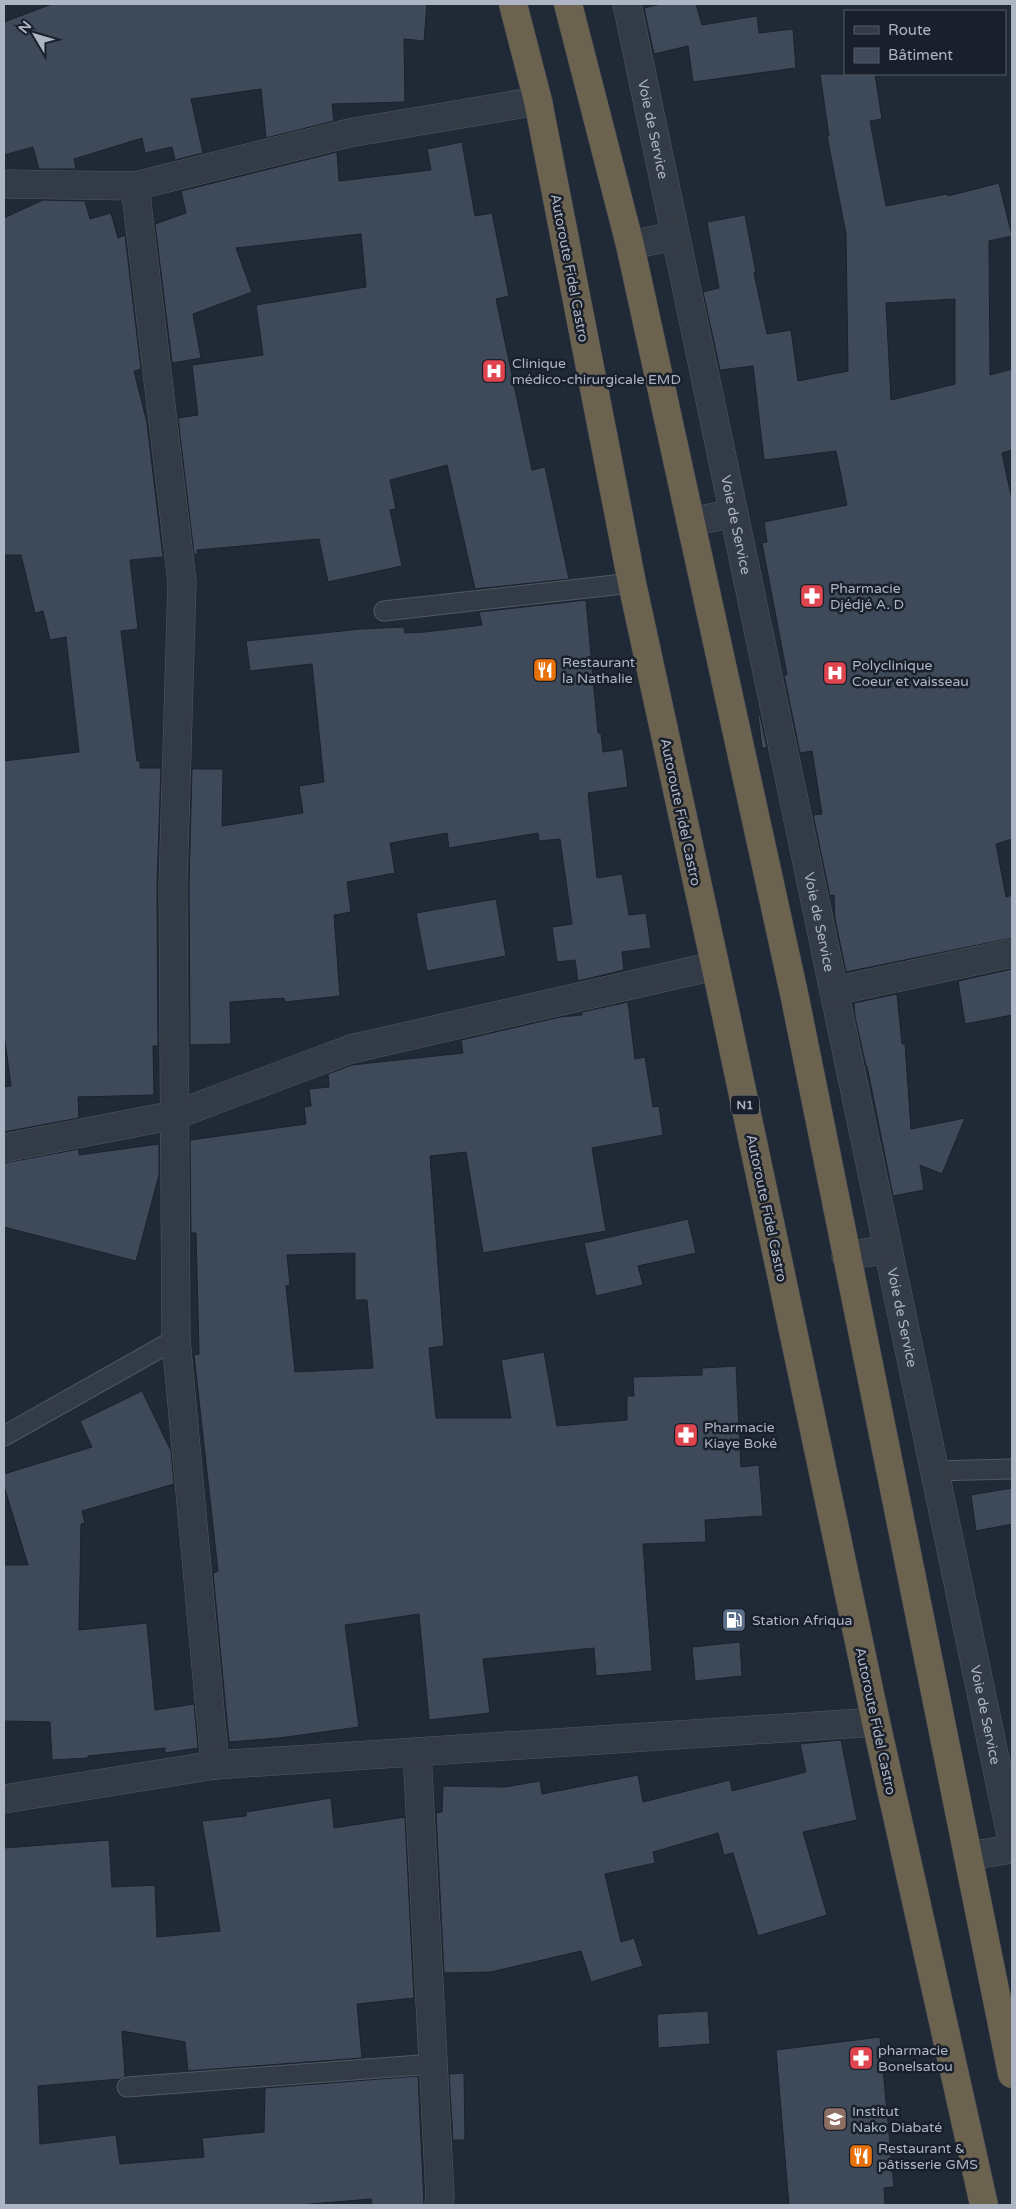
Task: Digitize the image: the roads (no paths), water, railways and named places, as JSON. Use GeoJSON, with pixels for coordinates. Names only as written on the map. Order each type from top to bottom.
{"type":"FeatureCollection","features":[{"type":"Feature","properties":{"kind":"highway","name":"Autoroute Fidel Castro"},"geometry":{"type":"LineString","coordinates":[[513,4],[538,101],[632,583],[876,1722],[984,2205]]}},
{"type":"Feature","properties":{"kind":"highway"},"geometry":{"type":"LineString","coordinates":[[568,4],[630,245],[796,1003],[1012,2074]]}},
{"type":"Feature","properties":{"kind":"street","name":"Voie de Service"},"geometry":{"type":"LineString","coordinates":[[626,4],[1012,1840]]}},
{"type":"Feature","properties":{"kind":"street"},"geometry":{"type":"LineString","coordinates":[[4,184],[135,186],[349,134],[538,101]]}},
{"type":"Feature","properties":{"kind":"street"},"geometry":{"type":"LineString","coordinates":[[135,186],[182,582],[173,885],[176,1339],[215,1765]]}},
{"type":"Feature","properties":{"kind":"street"},"geometry":{"type":"LineString","coordinates":[[630,245],[676,236]]}},
{"type":"Feature","properties":{"kind":"street"},"geometry":{"type":"LineString","coordinates":[[691,522],[734,513]]}},
{"type":"Feature","properties":{"kind":"street"},"geometry":{"type":"LineString","coordinates":[[834,991],[1012,953]]}},
{"type":"Feature","properties":{"kind":"street"},"geometry":{"type":"LineString","coordinates":[[4,1148],[175,1115],[351,1049],[714,966]]}},
{"type":"Feature","properties":{"kind":"street"},"geometry":{"type":"LineString","coordinates":[[846,1256],[888,1248]]}},
{"type":"Feature","properties":{"kind":"street"},"geometry":{"type":"LineString","coordinates":[[4,1799],[215,1765],[876,1722]]}},
{"type":"Feature","properties":{"kind":"street"},"geometry":{"type":"LineString","coordinates":[[417,1752],[440,2194],[438,2205]]}},
{"type":"Feature","properties":{"kind":"street"},"geometry":{"type":"LineString","coordinates":[[968,1856],[1012,1849]]}},
{"type":"Feature","properties":{"kind":"lane"},"geometry":{"type":"LineString","coordinates":[[384,611],[632,583]]}},
{"type":"Feature","properties":{"kind":"lane"},"geometry":{"type":"LineString","coordinates":[[4,1436],[176,1339]]}},
{"type":"Feature","properties":{"kind":"lane"},"geometry":{"type":"LineString","coordinates":[[935,1471],[1012,1469]]}},
{"type":"Feature","properties":{"kind":"lane"},"geometry":{"type":"LineString","coordinates":[[126,2086],[433,2064]]}},
{"type":"Feature","properties":{"kind":"place","name":"Clinique médico-chirurgicale EMD"},"geometry":{"type":"Point","coordinates":[494,371]}},
{"type":"Feature","properties":{"kind":"place","name":"Pharmacie Djédjé A. D"},"geometry":{"type":"Point","coordinates":[812,596]}},
{"type":"Feature","properties":{"kind":"place","name":"Restaurant la Nathalie"},"geometry":{"type":"Point","coordinates":[545,670]}},
{"type":"Feature","properties":{"kind":"place","name":"Polyclinique Coeur et vaisseau"},"geometry":{"type":"Point","coordinates":[835,673]}},
{"type":"Feature","properties":{"kind":"place","name":"Pharmacie Kiaye Boké"},"geometry":{"type":"Point","coordinates":[686,1435]}},
{"type":"Feature","properties":{"kind":"place","name":"Station Afriqua"},"geometry":{"type":"Point","coordinates":[734,1620]}},
{"type":"Feature","properties":{"kind":"place","name":"pharmacie Bonelsatou"},"geometry":{"type":"Point","coordinates":[861,2058]}},
{"type":"Feature","properties":{"kind":"place","name":"Institut Nako Diabaté"},"geometry":{"type":"Point","coordinates":[835,2119]}},
{"type":"Feature","properties":{"kind":"place","name":"Restaurant & pâtisserie GMS"},"geometry":{"type":"Point","coordinates":[861,2156]}}]}
